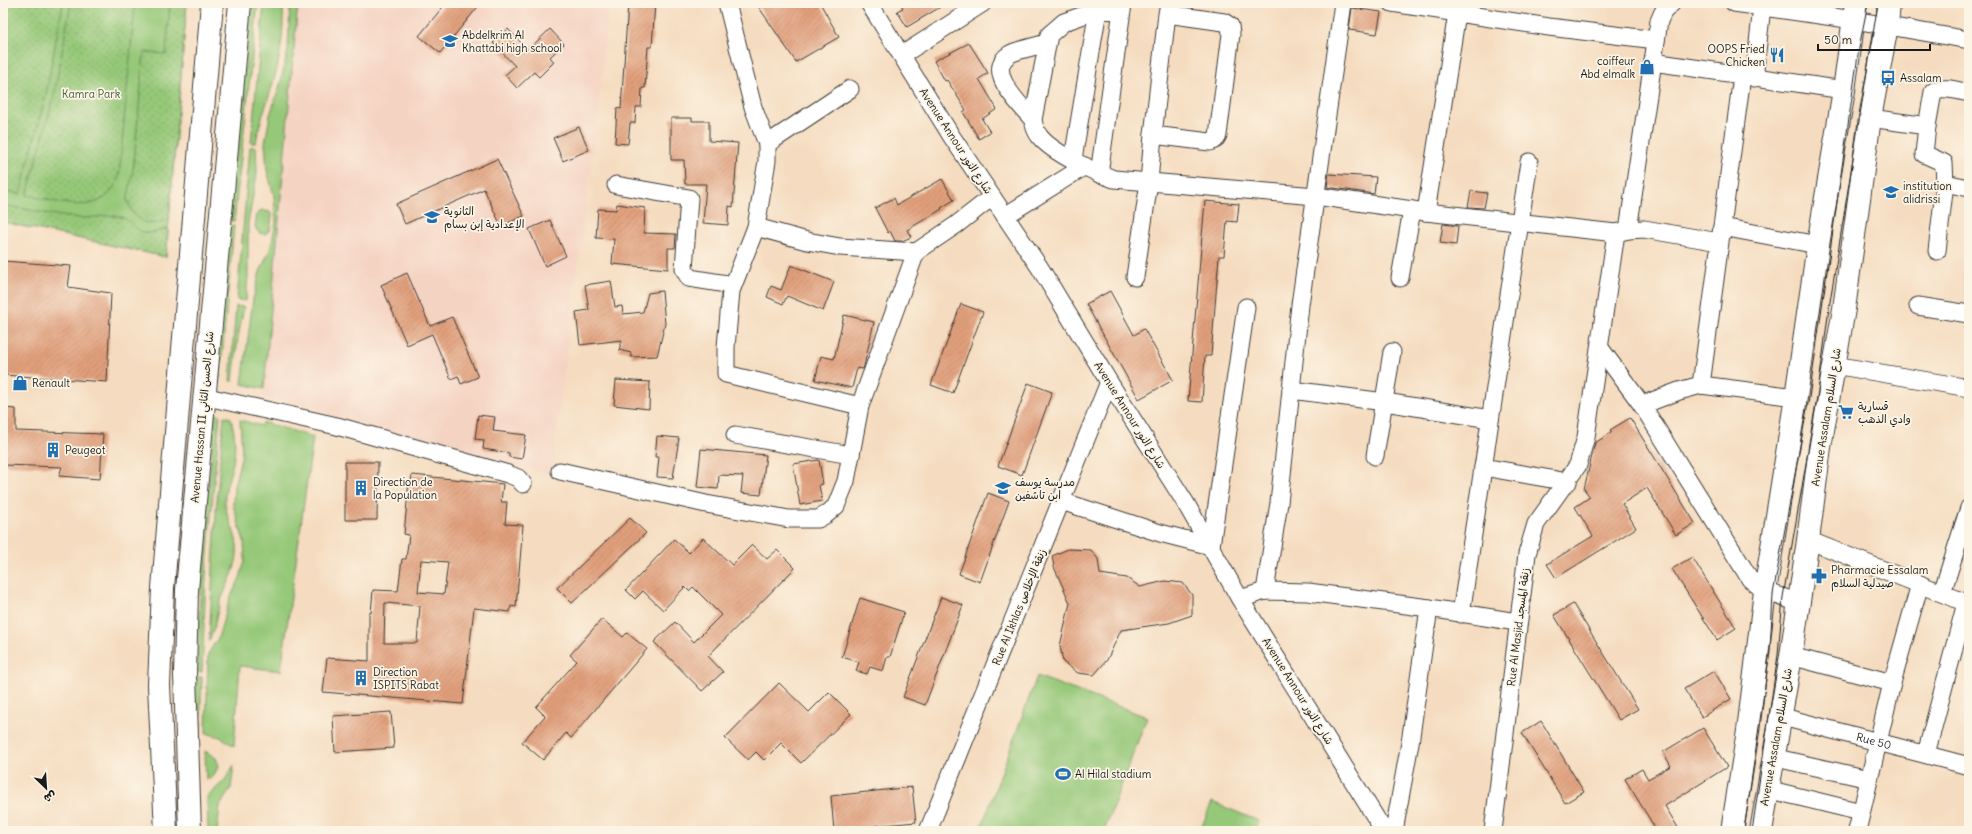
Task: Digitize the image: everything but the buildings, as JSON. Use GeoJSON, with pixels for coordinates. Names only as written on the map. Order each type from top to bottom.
{"type":"FeatureCollection","features":[{"type":"Feature","properties":{"kind":"main road"},"geometry":{"type":"LineString","coordinates":[[166,831],[159,686],[163,588],[212,3]]}},
{"type":"Feature","properties":{"kind":"main road","name":"Avenue Hassan II شارع الحسن الثاني"},"geometry":{"type":"LineString","coordinates":[[190,831],[185,651],[187,590],[203,396],[240,3]]}},
{"type":"Feature","properties":{"kind":"main road","name":"Avenue Assalam شارع السلام"},"geometry":{"type":"LineString","coordinates":[[1761,831],[1808,540],[1820,447],[1844,309],[1870,118],[1887,26],[1889,3]]}},
{"type":"Feature","properties":{"kind":"main road"},"geometry":{"type":"LineString","coordinates":[[1732,831],[1748,731],[1765,591],[1796,397],[1818,245],[1844,90],[1855,11]]}},
{"type":"Feature","properties":{"kind":"street"},"geometry":{"type":"LineString","coordinates":[[727,3],[753,107],[767,144],[767,160],[756,227],[750,246],[733,285],[726,341],[726,374],[860,406]]}},
{"type":"Feature","properties":{"kind":"street","name":"Avenue Annour شارع النور"},"geometry":{"type":"LineString","coordinates":[[869,3],[952,137],[1040,268],[1210,546],[1240,599],[1384,831]]}},
{"type":"Feature","properties":{"kind":"street"},"geometry":{"type":"LineString","coordinates":[[902,54],[983,3]]}},
{"type":"Feature","properties":{"kind":"street"},"geometry":{"type":"LineString","coordinates":[[1265,591],[1278,503],[1316,196],[1343,3]]}},
{"type":"Feature","properties":{"kind":"street"},"geometry":{"type":"LineString","coordinates":[[1392,3],[1656,40]]}},
{"type":"Feature","properties":{"kind":"street","name":"Rue Al Masjid زنقة المسجد"},"geometry":{"type":"LineString","coordinates":[[1493,831],[1527,554],[1531,536],[1536,524],[1568,482],[1578,465],[1586,437],[1600,348],[1638,152],[1659,21],[1663,12],[1672,3]]}},
{"type":"Feature","properties":{"kind":"street"},"geometry":{"type":"LineString","coordinates":[[1734,3],[1762,7],[1855,11],[1887,26],[1969,40]]}},
{"type":"Feature","properties":{"kind":"street"},"geometry":{"type":"LineString","coordinates":[[1005,216],[1086,166],[1122,7],[1082,14],[1056,27],[1048,35],[1033,120]]}},
{"type":"Feature","properties":{"kind":"street"},"geometry":{"type":"LineString","coordinates":[[1701,385],[1720,234],[1762,7]]}},
{"type":"Feature","properties":{"kind":"street"},"geometry":{"type":"LineString","coordinates":[[1135,277],[1149,182],[1153,135],[1168,9],[1228,24],[1231,34],[1217,138],[1212,142],[1205,142],[1153,135]]}},
{"type":"Feature","properties":{"kind":"street"},"geometry":{"type":"LineString","coordinates":[[1086,166],[1098,10]]}},
{"type":"Feature","properties":{"kind":"street"},"geometry":{"type":"LineString","coordinates":[[1400,278],[1419,211],[1457,13]]}},
{"type":"Feature","properties":{"kind":"street"},"geometry":{"type":"LineString","coordinates":[[1046,43],[1011,54],[1004,60],[1000,74],[1003,82],[1033,120],[1040,137],[1055,149],[1114,179],[1316,196],[1419,211],[1622,232],[1644,229],[1720,234],[1818,245]]}},
{"type":"Feature","properties":{"kind":"street"},"geometry":{"type":"LineString","coordinates":[[1653,62],[1844,90]]}},
{"type":"Feature","properties":{"kind":"street"},"geometry":{"type":"LineString","coordinates":[[767,144],[850,89]]}},
{"type":"Feature","properties":{"kind":"street"},"geometry":{"type":"LineString","coordinates":[[1937,251],[1945,183],[1944,163],[1924,154],[1933,92],[1941,89],[1969,93]]}},
{"type":"Feature","properties":{"kind":"street"},"geometry":{"type":"LineString","coordinates":[[1870,118],[1927,126]]}},
{"type":"Feature","properties":{"kind":"street"},"geometry":{"type":"LineString","coordinates":[[1461,614],[1521,222],[1528,162]]}},
{"type":"Feature","properties":{"kind":"street"},"geometry":{"type":"LineString","coordinates":[[1945,183],[1969,188]]}},
{"type":"Feature","properties":{"kind":"street"},"geometry":{"type":"LineString","coordinates":[[616,185],[689,198],[684,269],[686,275],[689,278],[733,285]]}},
{"type":"Feature","properties":{"kind":"street"},"geometry":{"type":"LineString","coordinates":[[560,471],[706,504],[789,519],[818,519],[827,514],[836,506],[846,481],[860,406],[916,252],[956,225],[992,197]]}},
{"type":"Feature","properties":{"kind":"street"},"geometry":{"type":"LineString","coordinates":[[756,227],[807,241],[840,247],[916,252]]}},
{"type":"Feature","properties":{"kind":"street"},"geometry":{"type":"LineString","coordinates":[[1918,306],[1969,314]]}},
{"type":"Feature","properties":{"kind":"street"},"geometry":{"type":"LineString","coordinates":[[1061,502],[1210,546],[1246,307]]}},
{"type":"Feature","properties":{"kind":"street"},"geometry":{"type":"LineString","coordinates":[[1600,348],[1642,405],[1746,574],[1754,584],[1765,591],[1798,603]]}},
{"type":"Feature","properties":{"kind":"street"},"geometry":{"type":"LineString","coordinates":[[1376,456],[1392,352]]}},
{"type":"Feature","properties":{"kind":"street"},"geometry":{"type":"LineString","coordinates":[[1834,365],[1969,388]]}},
{"type":"Feature","properties":{"kind":"street","name":"Rue Al Ikhlas زنقة الإخلاص"},"geometry":{"type":"LineString","coordinates":[[928,831],[1109,382]]}},
{"type":"Feature","properties":{"kind":"street"},"geometry":{"type":"LineString","coordinates":[[1642,405],[1679,391],[1701,385],[1796,397]]}},
{"type":"Feature","properties":{"kind":"street"},"geometry":{"type":"LineString","coordinates":[[1291,390],[1385,402],[1490,419]]}},
{"type":"Feature","properties":{"kind":"street"},"geometry":{"type":"LineString","coordinates":[[203,396],[336,426],[508,474],[518,478],[524,484]]}},
{"type":"Feature","properties":{"kind":"street"},"geometry":{"type":"LineString","coordinates":[[736,435],[851,455]]}},
{"type":"Feature","properties":{"kind":"street"},"geometry":{"type":"LineString","coordinates":[[1483,467],[1568,482]]}},
{"type":"Feature","properties":{"kind":"street"},"geometry":{"type":"LineString","coordinates":[[1942,593],[1965,533],[1969,508]]}},
{"type":"Feature","properties":{"kind":"street"},"geometry":{"type":"LineString","coordinates":[[1808,540],[1968,603],[1926,754]]}},
{"type":"Feature","properties":{"kind":"street"},"geometry":{"type":"LineString","coordinates":[[1857,831],[1892,683],[1920,584]]}},
{"type":"Feature","properties":{"kind":"street"},"geometry":{"type":"LineString","coordinates":[[1240,599],[1265,591],[1308,592],[1429,608],[1518,622]]}},
{"type":"Feature","properties":{"kind":"street"},"geometry":{"type":"LineString","coordinates":[[1394,831],[1410,743],[1429,608]]}},
{"type":"Feature","properties":{"kind":"street"},"geometry":{"type":"LineString","coordinates":[[1790,656],[1892,683]]}},
{"type":"Feature","properties":{"kind":"street","name":"Rue 50"},"geometry":{"type":"LineString","coordinates":[[1779,716],[1969,766]]}},
{"type":"Feature","properties":{"kind":"street"},"geometry":{"type":"LineString","coordinates":[[1772,757],[1869,779]]}},
{"type":"Feature","properties":{"kind":"street"},"geometry":{"type":"LineString","coordinates":[[1767,789],[1861,812]]}},
{"type":"Feature","properties":{"kind":"shaded area","name":"الثانوية الإعدادية إبن بسام"},"geometry":{"type":"Polygon","coordinates":[[[298,3],[608,3],[599,106],[551,475],[263,397],[298,3]]]}},
{"type":"Feature","properties":{"kind":"green space","name":"Kamra Park"},"geometry":{"type":"Polygon","coordinates":[[[3,3],[187,3],[166,257],[3,222],[3,3]]]}},
{"type":"Feature","properties":{"kind":"green space"},"geometry":{"type":"Polygon","coordinates":[[[3,3],[63,3],[46,94],[20,194],[3,191],[3,3]]]}},
{"type":"Feature","properties":{"kind":"green space"},"geometry":{"type":"Polygon","coordinates":[[[71,3],[135,3],[119,176],[112,190],[103,199],[80,205],[67,204],[27,195],[54,96],[71,3]]]}},
{"type":"Feature","properties":{"kind":"green space"},"geometry":{"type":"Polygon","coordinates":[[[170,3],[187,3],[169,219],[154,224],[143,222],[133,213],[127,200],[133,171],[144,52],[166,54],[170,3]]]}},
{"type":"Feature","properties":{"kind":"green space"},"geometry":{"type":"Polygon","coordinates":[[[252,3],[258,3],[234,221],[228,221],[252,3]]]}},
{"type":"Feature","properties":{"kind":"green space"},"geometry":{"type":"Polygon","coordinates":[[[264,3],[283,3],[283,23],[276,73],[261,120],[256,143],[251,143],[264,3]]]}},
{"type":"Feature","properties":{"kind":"green space"},"geometry":{"type":"Polygon","coordinates":[[[290,3],[298,3],[264,389],[242,384],[253,299],[260,272],[271,247],[276,222],[274,196],[267,170],[265,143],[270,115],[280,85],[288,50],[290,3]]]}},
{"type":"Feature","properties":{"kind":"green space"},"geometry":{"type":"Polygon","coordinates":[[[250,147],[256,147],[257,174],[248,223],[248,277],[246,301],[237,300],[250,147]]]}},
{"type":"Feature","properties":{"kind":"green space"},"geometry":{"type":"Polygon","coordinates":[[[3,205],[79,218],[116,216],[129,221],[141,231],[148,233],[168,228],[166,257],[3,222],[3,205]]]}},
{"type":"Feature","properties":{"kind":"green space"},"geometry":{"type":"Polygon","coordinates":[[[261,210],[270,212],[272,217],[270,230],[265,234],[259,233],[255,227],[257,214],[261,210]]]}},
{"type":"Feature","properties":{"kind":"green space"},"geometry":{"type":"Polygon","coordinates":[[[228,225],[234,226],[220,378],[215,378],[228,225]]]}},
{"type":"Feature","properties":{"kind":"green space"},"geometry":{"type":"Polygon","coordinates":[[[236,306],[244,307],[238,337],[233,381],[230,381],[236,306]]]}},
{"type":"Feature","properties":{"kind":"green space"},"geometry":{"type":"Polygon","coordinates":[[[215,414],[220,415],[206,574],[202,672],[197,672],[201,573],[215,414]]]}},
{"type":"Feature","properties":{"kind":"green space"},"geometry":{"type":"Polygon","coordinates":[[[224,416],[231,418],[234,435],[234,457],[225,502],[227,514],[236,538],[237,553],[232,575],[220,603],[209,641],[217,495],[224,416]]]}},
{"type":"Feature","properties":{"kind":"green space"},"geometry":{"type":"Polygon","coordinates":[[[240,420],[262,426],[263,422],[313,437],[281,671],[240,666],[234,746],[220,737],[206,733],[208,654],[218,638],[230,598],[240,578],[245,560],[244,541],[233,505],[234,486],[242,454],[240,420]]]}},
{"type":"Feature","properties":{"kind":"green space","name":"Al Hilal stadium"},"geometry":{"type":"Polygon","coordinates":[[[1037,676],[1147,717],[1104,831],[980,831],[1037,676]]]}},
{"type":"Feature","properties":{"kind":"green space"},"geometry":{"type":"Polygon","coordinates":[[[197,677],[202,677],[200,732],[195,732],[197,677]]]}},
{"type":"Feature","properties":{"kind":"green space"},"geometry":{"type":"Polygon","coordinates":[[[205,751],[216,758],[219,766],[213,776],[206,780],[205,751]]]}},
{"type":"Feature","properties":{"kind":"green space"},"geometry":{"type":"Polygon","coordinates":[[[234,765],[231,788],[220,806],[217,831],[208,831],[207,797],[225,780],[234,765]]]}},
{"type":"Feature","properties":{"kind":"green space"},"geometry":{"type":"Polygon","coordinates":[[[1212,802],[1259,821],[1254,831],[1200,831],[1212,802]]]}},
{"type":"Feature","properties":{"kind":"tram line"},"geometry":{"type":"LineString","coordinates":[[1744,831],[1770,651],[1773,594],[1809,398],[1859,48],[1868,3]]}},
{"type":"Feature","properties":{"kind":"tram line"},"geometry":{"type":"LineString","coordinates":[[1752,831],[1778,655],[1783,597],[1817,400],[1829,308],[1878,3]]}},
{"type":"Feature","properties":{"kind":"place","name":"Abdelkrim Al Khattabi high school"},"geometry":{"type":"Point","coordinates":[450,41]}},
{"type":"Feature","properties":{"kind":"place","name":"OOPS Fried Chicken"},"geometry":{"type":"Point","coordinates":[1777,55]}},
{"type":"Feature","properties":{"kind":"place","name":"coiffeur Abd elmalk"},"geometry":{"type":"Point","coordinates":[1647,67]}},
{"type":"Feature","properties":{"kind":"place","name":"Assalam"},"geometry":{"type":"Point","coordinates":[1888,78]}},
{"type":"Feature","properties":{"kind":"place","name":"institution alidrissi"},"geometry":{"type":"Point","coordinates":[1891,192]}},
{"type":"Feature","properties":{"kind":"place","name":"الثانوية الإعدادية إبن بسام"},"geometry":{"type":"Point","coordinates":[432,217]}},
{"type":"Feature","properties":{"kind":"place","name":"Renault"},"geometry":{"type":"Point","coordinates":[20,383]}},
{"type":"Feature","properties":{"kind":"place","name":"قسارية وادي الذهب"},"geometry":{"type":"Point","coordinates":[1846,412]}},
{"type":"Feature","properties":{"kind":"place","name":"Peugeot"},"geometry":{"type":"Point","coordinates":[53,450]}},
{"type":"Feature","properties":{"kind":"place","name":"Direction de la Population"},"geometry":{"type":"Point","coordinates":[361,488]}},
{"type":"Feature","properties":{"kind":"place","name":"مدرسة يوسف ابن تاشفين"},"geometry":{"type":"Point","coordinates":[1003,488]}},
{"type":"Feature","properties":{"kind":"place","name":"Pharmacie Essalam صيدلية السلام"},"geometry":{"type":"Point","coordinates":[1819,576]}},
{"type":"Feature","properties":{"kind":"place","name":"Direction ISPITS Rabat"},"geometry":{"type":"Point","coordinates":[361,678]}},
{"type":"Feature","properties":{"kind":"place","name":"Al Hilal stadium"},"geometry":{"type":"Point","coordinates":[1063,774]}}]}
